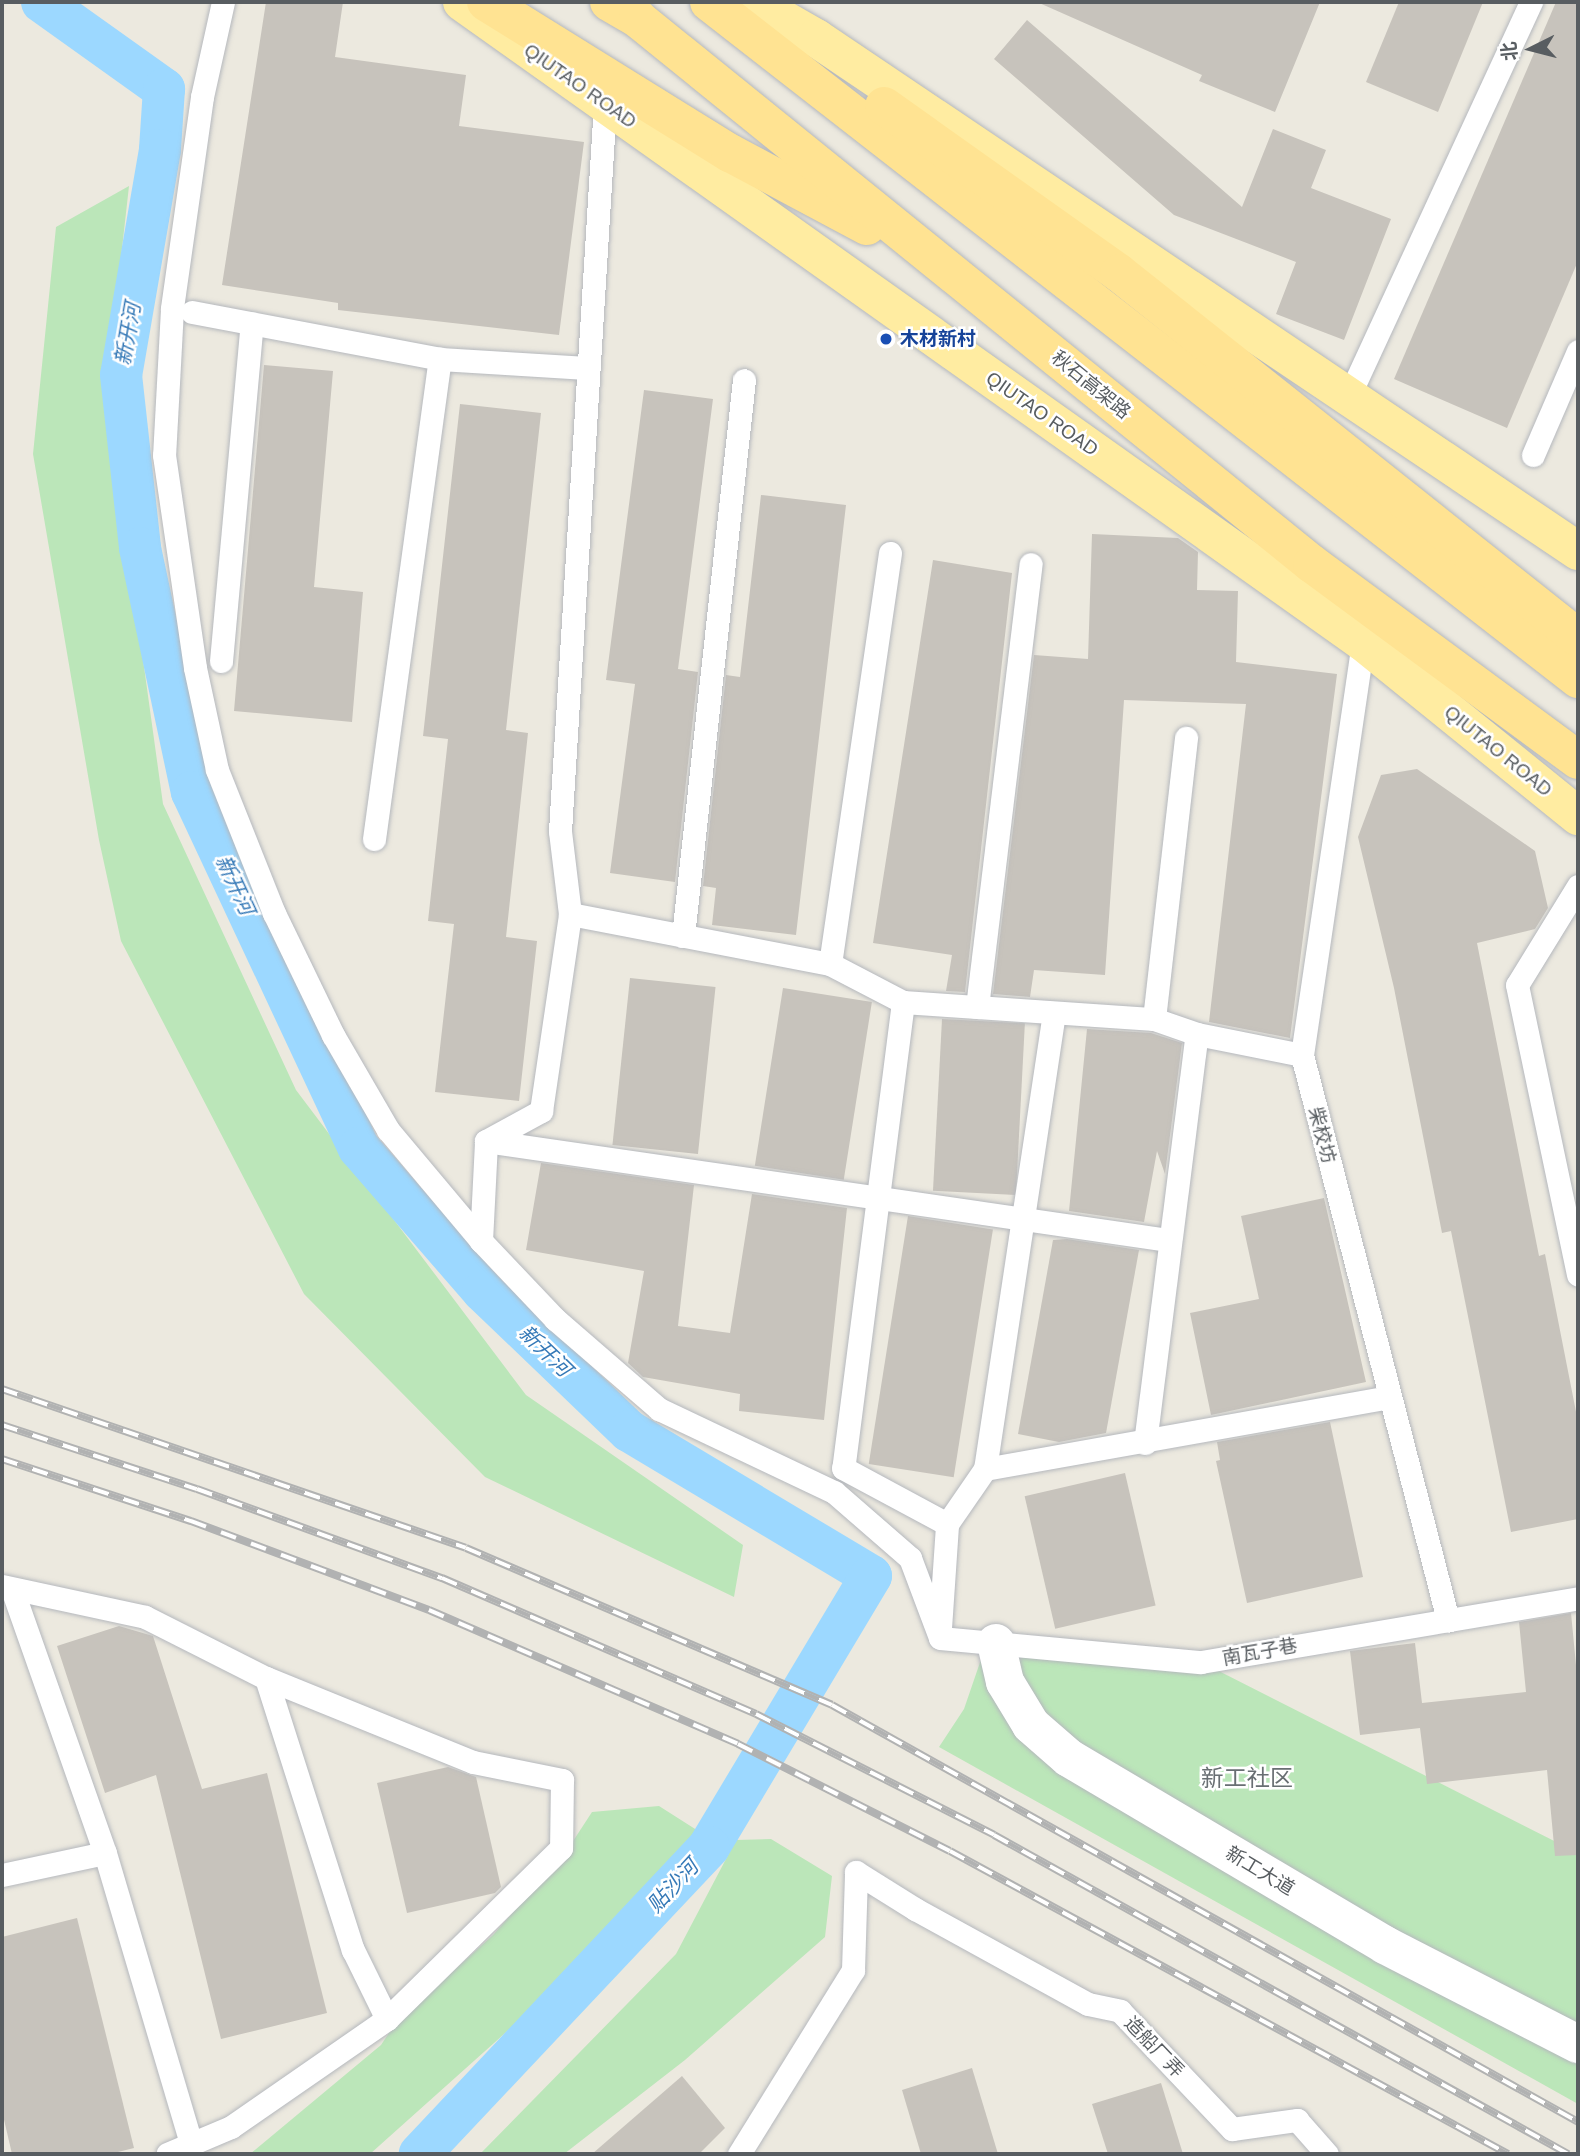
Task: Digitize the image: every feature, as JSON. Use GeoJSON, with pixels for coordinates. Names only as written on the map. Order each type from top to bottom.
{"type":"FeatureCollection","features":[{"type":"Feature","properties":{"kind":"highway"},"geometry":{"type":"LineString","coordinates":[[486,2],[730,153],[949,269]]}},
{"type":"Feature","properties":{"kind":"highway","name":"秋石高架路"},"geometry":{"type":"LineString","coordinates":[[609,2],[638,19],[1311,564],[1578,760]]}},
{"type":"Feature","properties":{"kind":"highway"},"geometry":{"type":"LineString","coordinates":[[709,2],[1578,679]]}},
{"type":"Feature","properties":{"kind":"highway"},"geometry":{"type":"LineString","coordinates":[[737,2],[1119,273],[1578,638]]}},
{"type":"Feature","properties":{"kind":"main road","name":"QIUTAO ROAD"},"geometry":{"type":"LineString","coordinates":[[462,2],[1363,642],[1578,816]]}},
{"type":"Feature","properties":{"kind":"main road"},"geometry":{"type":"LineString","coordinates":[[753,2],[816,38],[1578,551]]}},
{"type":"Feature","properties":{"kind":"street","name":"新工大道"},"geometry":{"type":"LineString","coordinates":[[996,1643],[1005,1682],[1031,1725],[1069,1758],[1385,1945],[1578,2044]]}},
{"type":"Feature","properties":{"kind":"lane"},"geometry":{"type":"LineString","coordinates":[[223,2],[202,97],[173,309],[164,455],[195,668],[217,770],[274,913],[333,1035],[388,1130],[481,1241],[555,1319],[659,1409],[834,1492],[909,1558],[940,1638]]}},
{"type":"Feature","properties":{"kind":"lane"},"geometry":{"type":"LineString","coordinates":[[1348,398],[1531,2]]}},
{"type":"Feature","properties":{"kind":"lane"},"geometry":{"type":"LineString","coordinates":[[486,1141],[541,1111],[570,914],[560,831],[605,104]]}},
{"type":"Feature","properties":{"kind":"lane"},"geometry":{"type":"LineString","coordinates":[[192,312],[440,359],[587,369]]}},
{"type":"Feature","properties":{"kind":"lane"},"geometry":{"type":"LineString","coordinates":[[221,661],[252,323]]}},
{"type":"Feature","properties":{"kind":"lane"},"geometry":{"type":"LineString","coordinates":[[1533,455],[1578,351]]}},
{"type":"Feature","properties":{"kind":"lane"},"geometry":{"type":"LineString","coordinates":[[374,839],[440,359]]}},
{"type":"Feature","properties":{"kind":"lane"},"geometry":{"type":"LineString","coordinates":[[683,936],[744,380]]}},
{"type":"Feature","properties":{"kind":"lane"},"geometry":{"type":"LineString","coordinates":[[830,964],[890,553]]}},
{"type":"Feature","properties":{"kind":"lane"},"geometry":{"type":"LineString","coordinates":[[977,1007],[1031,564]]}},
{"type":"Feature","properties":{"kind":"lane","name":"柴校坊"},"geometry":{"type":"LineString","coordinates":[[1363,642],[1302,1055],[1448,1620]]}},
{"type":"Feature","properties":{"kind":"lane"},"geometry":{"type":"LineString","coordinates":[[1154,1019],[1186,738]]}},
{"type":"Feature","properties":{"kind":"lane"},"geometry":{"type":"LineString","coordinates":[[1578,886],[1517,985],[1578,1276]]}},
{"type":"Feature","properties":{"kind":"lane"},"geometry":{"type":"LineString","coordinates":[[570,914],[830,964],[903,1002],[1154,1019],[1197,1034],[1302,1055]]}},
{"type":"Feature","properties":{"kind":"lane"},"geometry":{"type":"LineString","coordinates":[[903,1002],[843,1468],[947,1524]]}},
{"type":"Feature","properties":{"kind":"lane"},"geometry":{"type":"LineString","coordinates":[[940,1638],[947,1524],[985,1469],[1055,1013]]}},
{"type":"Feature","properties":{"kind":"lane"},"geometry":{"type":"LineString","coordinates":[[1145,1443],[1197,1034]]}},
{"type":"Feature","properties":{"kind":"lane"},"geometry":{"type":"LineString","coordinates":[[481,1241],[486,1141]]}},
{"type":"Feature","properties":{"kind":"lane"},"geometry":{"type":"LineString","coordinates":[[486,1141],[1169,1240]]}},
{"type":"Feature","properties":{"kind":"lane"},"geometry":{"type":"LineString","coordinates":[[985,1469],[1145,1443],[1389,1397]]}},
{"type":"Feature","properties":{"kind":"lane"},"geometry":{"type":"LineString","coordinates":[[7,1587],[145,1618],[266,1678],[472,1762],[562,1780],[561,1848],[387,2020],[231,2127],[167,2154]]}},
{"type":"Feature","properties":{"kind":"lane"},"geometry":{"type":"LineString","coordinates":[[7,1587],[105,1853],[191,2144]]}},
{"type":"Feature","properties":{"kind":"lane","name":"南瓦子巷"},"geometry":{"type":"LineString","coordinates":[[940,1638],[1201,1662],[1578,1598]]}},
{"type":"Feature","properties":{"kind":"lane"},"geometry":{"type":"LineString","coordinates":[[266,1678],[353,1950],[387,2020]]}},
{"type":"Feature","properties":{"kind":"lane"},"geometry":{"type":"LineString","coordinates":[[2,1875],[105,1853]]}},
{"type":"Feature","properties":{"kind":"lane","name":"造船厂弄"},"geometry":{"type":"LineString","coordinates":[[739,2154],[853,1970],[856,1872],[915,1909],[1088,2004],[1120,2011],[1232,2129],[1297,2120],[1327,2154]]}},
{"type":"Feature","properties":{"kind":"green space"},"geometry":{"type":"Polygon","coordinates":[[[129,186],[106,392],[163,804],[296,1090],[526,1395],[743,1545],[734,1597],[485,1477],[304,1294],[121,941],[99,840],[33,454],[56,227],[129,186]]]}},
{"type":"Feature","properties":{"kind":"green space"},"geometry":{"type":"Polygon","coordinates":[[[987,1642],[1201,1662],[1578,1853],[1578,2104],[939,1747],[964,1709],[987,1642]]]}},
{"type":"Feature","properties":{"kind":"green space"},"geometry":{"type":"Polygon","coordinates":[[[659,1806],[703,1834],[532,2009],[370,2154],[250,2154],[381,2045],[395,2024],[493,1935],[564,1855],[592,1812],[659,1806]]]}},
{"type":"Feature","properties":{"kind":"green space"},"geometry":{"type":"Polygon","coordinates":[[[771,1839],[832,1876],[825,1937],[685,2060],[564,2154],[480,2154],[676,1954],[736,1840],[771,1839]]]}},
{"type":"Feature","properties":{"kind":"building"},"geometry":{"type":"Polygon","coordinates":[[[266,2],[343,2],[335,57],[466,75],[459,126],[584,142],[559,335],[338,310],[338,303],[222,285],[266,2]]]}},
{"type":"Feature","properties":{"kind":"building"},"geometry":{"type":"Polygon","coordinates":[[[1037,2],[1320,2],[1275,112],[1199,81],[1202,75],[1037,2]]]}},
{"type":"Feature","properties":{"kind":"building"},"geometry":{"type":"Polygon","coordinates":[[[1399,2],[1483,2],[1438,112],[1366,82],[1399,2]]]}},
{"type":"Feature","properties":{"kind":"building"},"geometry":{"type":"Polygon","coordinates":[[[1556,2],[1578,2],[1578,261],[1507,428],[1394,379],[1556,2]]]}},
{"type":"Feature","properties":{"kind":"building"},"geometry":{"type":"Polygon","coordinates":[[[1027,20],[1242,207],[1273,129],[1326,150],[1311,188],[1391,219],[1344,340],[1276,314],[1296,262],[1174,215],[994,59],[1027,20]]]}},
{"type":"Feature","properties":{"kind":"building"},"geometry":{"type":"Polygon","coordinates":[[[264,365],[333,371],[314,587],[363,592],[352,722],[234,711],[264,365]]]}},
{"type":"Feature","properties":{"kind":"building"},"geometry":{"type":"Polygon","coordinates":[[[644,390],[713,399],[678,669],[698,672],[675,882],[610,873],[635,684],[606,680],[644,390]]]}},
{"type":"Feature","properties":{"kind":"building"},"geometry":{"type":"Polygon","coordinates":[[[460,404],[541,413],[506,730],[528,733],[506,937],[537,941],[519,1101],[435,1092],[454,924],[428,921],[448,739],[423,736],[460,404]]]}},
{"type":"Feature","properties":{"kind":"building"},"geometry":{"type":"Polygon","coordinates":[[[761,495],[846,505],[796,935],[712,925],[716,888],[703,886],[726,675],[740,677],[761,495]]]}},
{"type":"Feature","properties":{"kind":"building"},"geometry":{"type":"Polygon","coordinates":[[[1092,534],[1178,538],[1198,552],[1197,590],[1238,591],[1236,662],[1337,674],[1290,1038],[1209,1022],[1246,704],[1124,700],[1105,975],[1034,970],[1030,997],[993,994],[1034,655],[1088,659],[1092,534]]]}},
{"type":"Feature","properties":{"kind":"building"},"geometry":{"type":"Polygon","coordinates":[[[933,560],[1012,573],[965,992],[946,991],[952,955],[873,943],[933,560]]]}},
{"type":"Feature","properties":{"kind":"building"},"geometry":{"type":"Polygon","coordinates":[[[1417,769],[1535,851],[1548,908],[1535,929],[1477,943],[1539,1256],[1545,1254],[1578,1422],[1578,1519],[1511,1532],[1451,1231],[1442,1233],[1394,988],[1358,837],[1381,775],[1417,769]]]}},
{"type":"Feature","properties":{"kind":"building"},"geometry":{"type":"Polygon","coordinates":[[[630,978],[716,987],[698,1154],[612,1145],[630,978]]]}},
{"type":"Feature","properties":{"kind":"building"},"geometry":{"type":"Polygon","coordinates":[[[783,988],[872,1002],[844,1180],[755,1166],[783,988]]]}},
{"type":"Feature","properties":{"kind":"building"},"geometry":{"type":"Polygon","coordinates":[[[942,1019],[1025,1023],[1016,1195],[933,1191],[942,1019]]]}},
{"type":"Feature","properties":{"kind":"building"},"geometry":{"type":"Polygon","coordinates":[[[1087,1029],[1151,1033],[1182,1043],[1165,1174],[1157,1151],[1144,1222],[1069,1211],[1087,1029]]]}},
{"type":"Feature","properties":{"kind":"building"},"geometry":{"type":"Polygon","coordinates":[[[541,1163],[694,1185],[678,1326],[730,1333],[752,1194],[847,1208],[824,1420],[739,1411],[740,1394],[643,1377],[628,1363],[644,1271],[526,1250],[541,1163]]]}},
{"type":"Feature","properties":{"kind":"building"},"geometry":{"type":"Polygon","coordinates":[[[1324,1198],[1366,1382],[1211,1415],[1190,1313],[1259,1299],[1241,1216],[1324,1198]]]}},
{"type":"Feature","properties":{"kind":"building"},"geometry":{"type":"Polygon","coordinates":[[[908,1216],[993,1229],[954,1477],[869,1464],[908,1216]]]}},
{"type":"Feature","properties":{"kind":"building"},"geometry":{"type":"Polygon","coordinates":[[[1067,1239],[1139,1250],[1106,1433],[1059,1442],[1018,1434],[1053,1240],[1067,1239]]]}},
{"type":"Feature","properties":{"kind":"building"},"geometry":{"type":"Polygon","coordinates":[[[1330,1422],[1363,1577],[1247,1603],[1216,1461],[1220,1460],[1217,1442],[1330,1422]]]}},
{"type":"Feature","properties":{"kind":"building"},"geometry":{"type":"Polygon","coordinates":[[[1125,1473],[1156,1606],[1055,1629],[1025,1496],[1125,1473]]]}},
{"type":"Feature","properties":{"kind":"building"},"geometry":{"type":"Polygon","coordinates":[[[1571,1613],[1578,1686],[1578,1855],[1555,1856],[1547,1770],[1427,1784],[1420,1728],[1360,1735],[1350,1651],[1415,1643],[1422,1703],[1526,1692],[1519,1622],[1571,1613]]]}},
{"type":"Feature","properties":{"kind":"building"},"geometry":{"type":"Polygon","coordinates":[[[119,1626],[153,1636],[202,1789],[267,1773],[327,2013],[221,2039],[156,1775],[105,1793],[57,1646],[119,1626]]]}},
{"type":"Feature","properties":{"kind":"building"},"geometry":{"type":"Polygon","coordinates":[[[448,1767],[476,1777],[501,1887],[495,1893],[407,1913],[377,1783],[448,1767]]]}},
{"type":"Feature","properties":{"kind":"building"},"geometry":{"type":"Polygon","coordinates":[[[77,1918],[134,2148],[110,2154],[12,2154],[2,2111],[2,1937],[77,1918]]]}},
{"type":"Feature","properties":{"kind":"building"},"geometry":{"type":"Polygon","coordinates":[[[972,2068],[998,2154],[921,2154],[902,2090],[972,2068]]]}},
{"type":"Feature","properties":{"kind":"building"},"geometry":{"type":"Polygon","coordinates":[[[682,2076],[725,2128],[699,2154],[592,2154],[682,2076]]]}},
{"type":"Feature","properties":{"kind":"building"},"geometry":{"type":"Polygon","coordinates":[[[1161,2083],[1183,2154],[1108,2154],[1092,2104],[1161,2083]]]}},
{"type":"Feature","properties":{"kind":"waterway","name":"新开河"},"geometry":{"type":"LineString","coordinates":[[42,2],[164,89],[160,150],[121,375],[140,548],[192,792],[359,1148],[483,1291],[629,1431],[871,1576],[709,1847],[420,2154]]}},
{"type":"Feature","properties":{"kind":"railway"},"geometry":{"type":"LineString","coordinates":[[2,1389],[466,1548],[832,1705],[1578,2122]]}},
{"type":"Feature","properties":{"kind":"railway"},"geometry":{"type":"LineString","coordinates":[[2,1425],[197,1489],[442,1578],[756,1714],[994,1835],[1568,2154]]}},
{"type":"Feature","properties":{"kind":"railway"},"geometry":{"type":"LineString","coordinates":[[2,1459],[191,1521],[429,1610],[738,1744],[950,1851],[1508,2154]]}},
{"type":"Feature","properties":{"kind":"place","name":"木材新村"},"geometry":{"type":"Point","coordinates":[886,339]}},
{"type":"Feature","properties":{"kind":"district","name":"新工社区"},"geometry":{"type":"Point","coordinates":[1247,1778]}},
{"type":"Feature","properties":{"kind":"water label","name":"贴沙河"},"geometry":{"type":"Point","coordinates":[673,1886]}}]}
